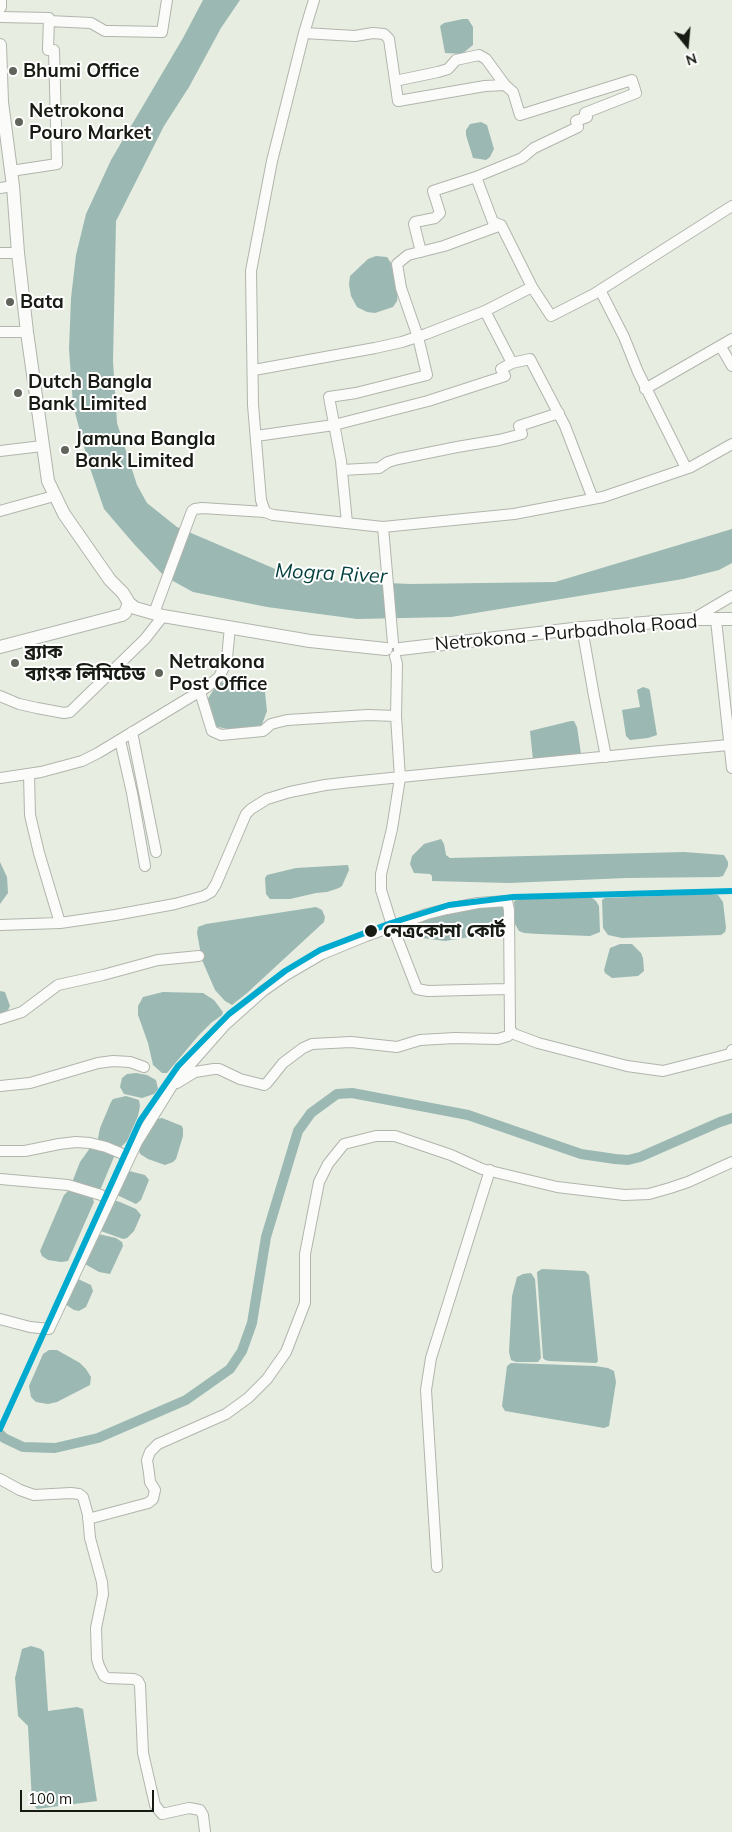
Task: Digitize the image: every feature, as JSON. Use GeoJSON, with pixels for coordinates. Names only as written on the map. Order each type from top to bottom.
{"type":"FeatureCollection","features":[{"type":"Feature","properties":{"kind":"main road"},"geometry":{"type":"LineString","coordinates":[[0,0],[0,7]]}},
{"type":"Feature","properties":{"kind":"main road"},"geometry":{"type":"LineString","coordinates":[[0,45],[1,102],[13,186],[27,332],[48,481],[64,514],[110,580],[129,603],[126,613],[122,615],[0,647]]}},
{"type":"Feature","properties":{"kind":"main road","name":"Netrokona - Purbadhola Road"},"geometry":{"type":"LineString","coordinates":[[129,603],[135,608],[159,615],[310,641],[393,646],[693,619],[732,619]]}},
{"type":"Feature","properties":{"kind":"street"},"geometry":{"type":"LineString","coordinates":[[0,17],[49,18],[49,21],[91,23],[105,31],[111,32],[162,32],[167,0]]}},
{"type":"Feature","properties":{"kind":"street"},"geometry":{"type":"LineString","coordinates":[[265,512],[261,500],[253,405],[254,370],[251,271],[272,161],[314,0]]}},
{"type":"Feature","properties":{"kind":"street"},"geometry":{"type":"LineString","coordinates":[[11,171],[57,164],[54,50],[48,50],[49,21]]}},
{"type":"Feature","properties":{"kind":"street"},"geometry":{"type":"LineString","coordinates":[[304,34],[355,36],[372,33],[384,34],[389,39],[398,101],[485,86],[505,85]]}},
{"type":"Feature","properties":{"kind":"street"},"geometry":{"type":"LineString","coordinates":[[395,81],[443,71],[448,69],[456,60],[479,55],[486,59],[505,85],[513,92],[520,115],[625,81],[632,80],[636,93],[586,112],[587,117],[576,121],[578,127],[534,148],[522,158],[476,177],[433,191],[440,213],[435,218],[415,222],[414,224],[421,252]]}},
{"type":"Feature","properties":{"kind":"street"},"geometry":{"type":"LineString","coordinates":[[476,177],[493,222],[501,225],[532,287],[550,316],[600,290],[732,206]]}},
{"type":"Feature","properties":{"kind":"street"},"geometry":{"type":"LineString","coordinates":[[0,188],[13,186]]}},
{"type":"Feature","properties":{"kind":"street"},"geometry":{"type":"LineString","coordinates":[[347,523],[342,470],[328,397],[356,393],[427,375],[418,337],[401,288],[398,264],[408,255],[444,246],[501,225]]}},
{"type":"Feature","properties":{"kind":"street"},"geometry":{"type":"LineString","coordinates":[[0,254],[18,253]]}},
{"type":"Feature","properties":{"kind":"street"},"geometry":{"type":"LineString","coordinates":[[254,370],[375,348],[418,337],[486,310],[532,287]]}},
{"type":"Feature","properties":{"kind":"street"},"geometry":{"type":"LineString","coordinates":[[600,290],[624,336],[646,389],[686,468]]}},
{"type":"Feature","properties":{"kind":"street"},"geometry":{"type":"LineString","coordinates":[[486,310],[512,363]]}},
{"type":"Feature","properties":{"kind":"street"},"geometry":{"type":"LineString","coordinates":[[0,332],[27,332]]}},
{"type":"Feature","properties":{"kind":"street"},"geometry":{"type":"LineString","coordinates":[[646,389],[664,377],[732,340]]}},
{"type":"Feature","properties":{"kind":"street"},"geometry":{"type":"LineString","coordinates":[[721,347],[732,366]]}},
{"type":"Feature","properties":{"kind":"street"},"geometry":{"type":"LineString","coordinates":[[256,436],[334,425],[428,401],[505,376],[502,369],[512,363],[530,359],[559,413],[593,499]]}},
{"type":"Feature","properties":{"kind":"street"},"geometry":{"type":"LineString","coordinates":[[342,470],[379,468],[388,462],[398,459],[522,434],[519,426],[559,413]]}},
{"type":"Feature","properties":{"kind":"street"},"geometry":{"type":"LineString","coordinates":[[0,696],[19,704],[36,708],[64,713],[70,712],[145,639],[159,615],[166,580],[189,518],[195,509],[265,512],[273,515],[383,527],[514,514],[603,497],[686,468],[732,444]]}},
{"type":"Feature","properties":{"kind":"street"},"geometry":{"type":"LineString","coordinates":[[0,452],[42,446]]}},
{"type":"Feature","properties":{"kind":"street"},"geometry":{"type":"LineString","coordinates":[[0,511],[54,496]]}},
{"type":"Feature","properties":{"kind":"street"},"geometry":{"type":"LineString","coordinates":[[383,527],[393,646],[397,664],[396,716],[400,778],[392,829],[381,874],[383,896],[392,926],[417,989],[428,991],[506,989]]}},
{"type":"Feature","properties":{"kind":"street"},"geometry":{"type":"LineString","coordinates":[[693,619],[732,596]]}},
{"type":"Feature","properties":{"kind":"street"},"geometry":{"type":"LineString","coordinates":[[716,620],[732,768]]}},
{"type":"Feature","properties":{"kind":"street"},"geometry":{"type":"LineString","coordinates":[[0,778],[29,774],[82,761],[200,692],[214,682],[222,672],[227,658],[230,627]]}},
{"type":"Feature","properties":{"kind":"street"},"geometry":{"type":"LineString","coordinates":[[582,628],[606,757]]}},
{"type":"Feature","properties":{"kind":"street"},"geometry":{"type":"LineString","coordinates":[[200,692],[212,731],[221,735],[263,731],[271,724],[287,720],[368,715],[396,716]]}},
{"type":"Feature","properties":{"kind":"street"},"geometry":{"type":"LineString","coordinates":[[132,732],[156,852]]}},
{"type":"Feature","properties":{"kind":"street"},"geometry":{"type":"LineString","coordinates":[[120,740],[145,866]]}},
{"type":"Feature","properties":{"kind":"street"},"geometry":{"type":"LineString","coordinates":[[0,925],[60,923],[167,906],[204,896],[211,892],[216,884],[246,814],[268,799],[290,792],[325,785],[606,757],[730,741]]}},
{"type":"Feature","properties":{"kind":"street"},"geometry":{"type":"LineString","coordinates":[[29,774],[30,815],[60,923]]}},
{"type":"Feature","properties":{"kind":"street"},"geometry":{"type":"LineString","coordinates":[[0,1318],[30,1327],[49,1329],[137,1142],[172,1084],[224,1025],[263,991],[322,954],[392,926],[427,914],[478,903],[507,902],[509,905],[511,1032],[508,1036],[498,1039],[420,1040],[397,1047],[351,1042],[312,1044],[303,1048],[283,1063],[267,1084],[264,1085],[240,1079],[219,1069],[195,1072],[172,1084]]}},
{"type":"Feature","properties":{"kind":"street"},"geometry":{"type":"LineString","coordinates":[[0,1019],[22,1012],[58,985],[158,960],[199,956]]}},
{"type":"Feature","properties":{"kind":"street"},"geometry":{"type":"LineString","coordinates":[[511,1032],[538,1043],[645,1069],[663,1071],[730,1054],[732,1050]]}},
{"type":"Feature","properties":{"kind":"street"},"geometry":{"type":"LineString","coordinates":[[0,1086],[30,1082],[98,1063],[113,1061],[130,1062],[144,1067]]}},
{"type":"Feature","properties":{"kind":"street"},"geometry":{"type":"LineString","coordinates":[[88,1520],[148,1503],[153,1499],[155,1490],[150,1482],[147,1460],[150,1452],[158,1444],[226,1414],[248,1398],[268,1379],[286,1352],[305,1303],[306,1254],[319,1182],[328,1164],[344,1144],[376,1136],[395,1136],[490,1170],[557,1187],[616,1194],[649,1194],[688,1182],[732,1162]]}},
{"type":"Feature","properties":{"kind":"street"},"geometry":{"type":"LineString","coordinates":[[0,1151],[25,1151],[76,1142],[106,1147],[130,1157]]}},
{"type":"Feature","properties":{"kind":"street"},"geometry":{"type":"LineString","coordinates":[[437,1567],[426,1390],[431,1358],[490,1170]]}},
{"type":"Feature","properties":{"kind":"street"},"geometry":{"type":"LineString","coordinates":[[0,1179],[68,1185],[101,1195]]}},
{"type":"Feature","properties":{"kind":"street"},"geometry":{"type":"LineString","coordinates":[[0,1479],[34,1495],[79,1494],[83,1498],[90,1538],[102,1582],[103,1594],[96,1628],[99,1666],[104,1676],[108,1678],[134,1679],[138,1681],[140,1686],[143,1753],[155,1805],[162,1814],[189,1808],[200,1810],[203,1815],[206,1832]]}},
{"type":"Feature","properties":{"kind":"water"},"geometry":{"type":"Polygon","coordinates":[[[203,0],[240,0],[221,28],[189,87],[164,126],[116,221],[113,361],[117,423],[137,485],[147,503],[177,527],[280,571],[339,581],[411,584],[555,582],[732,529],[732,563],[719,570],[683,579],[451,617],[357,619],[267,607],[193,592],[164,576],[104,509],[89,465],[73,405],[69,349],[71,298],[76,255],[86,214],[111,160],[183,38],[203,0]]]}},
{"type":"Feature","properties":{"kind":"water"},"geometry":{"type":"Polygon","coordinates":[[[468,19],[473,27],[473,45],[462,54],[445,53],[440,26],[444,23],[468,19]]]}},
{"type":"Feature","properties":{"kind":"water"},"geometry":{"type":"Polygon","coordinates":[[[481,122],[487,125],[494,149],[486,160],[473,158],[466,135],[466,130],[470,124],[481,122]]]}},
{"type":"Feature","properties":{"kind":"water"},"geometry":{"type":"Polygon","coordinates":[[[376,256],[387,257],[391,263],[398,293],[397,301],[393,307],[375,313],[367,312],[357,307],[351,296],[349,285],[350,276],[368,259],[376,256]]]}},
{"type":"Feature","properties":{"kind":"water"},"geometry":{"type":"Polygon","coordinates":[[[246,680],[265,692],[267,711],[261,727],[241,732],[214,726],[205,703],[218,683],[246,680]]]}},
{"type":"Feature","properties":{"kind":"water"},"geometry":{"type":"Polygon","coordinates":[[[643,687],[649,689],[650,692],[657,735],[630,740],[626,736],[622,710],[640,707],[637,690],[643,687]]]}},
{"type":"Feature","properties":{"kind":"water"},"geometry":{"type":"Polygon","coordinates":[[[574,721],[577,727],[581,754],[533,760],[530,731],[574,721]]]}},
{"type":"Feature","properties":{"kind":"water"},"geometry":{"type":"Polygon","coordinates":[[[441,839],[446,855],[450,858],[684,852],[724,855],[728,866],[723,876],[719,877],[626,878],[509,883],[432,881],[430,874],[414,873],[410,864],[412,856],[424,844],[441,839]]]}},
{"type":"Feature","properties":{"kind":"water"},"geometry":{"type":"Polygon","coordinates":[[[0,862],[7,877],[8,893],[0,904],[0,862]]]}},
{"type":"Feature","properties":{"kind":"water"},"geometry":{"type":"Polygon","coordinates":[[[348,865],[349,870],[342,886],[339,888],[290,899],[270,899],[266,894],[265,878],[267,875],[296,868],[348,865]]]}},
{"type":"Feature","properties":{"kind":"water"},"geometry":{"type":"Polygon","coordinates":[[[718,895],[723,902],[726,928],[725,932],[721,935],[622,938],[608,935],[603,928],[602,900],[605,898],[718,895]]]}},
{"type":"Feature","properties":{"kind":"water"},"geometry":{"type":"Polygon","coordinates":[[[523,898],[592,898],[599,906],[600,932],[590,936],[524,933],[519,931],[515,924],[514,901],[523,898]]]}},
{"type":"Feature","properties":{"kind":"water"},"geometry":{"type":"Polygon","coordinates":[[[502,904],[504,908],[504,930],[490,936],[481,935],[445,941],[422,938],[411,930],[413,923],[427,915],[502,904]]]}},
{"type":"Feature","properties":{"kind":"water"},"geometry":{"type":"Polygon","coordinates":[[[316,907],[322,910],[325,917],[324,922],[232,1005],[225,1001],[215,990],[202,960],[197,933],[198,927],[206,924],[316,907]]]}},
{"type":"Feature","properties":{"kind":"water"},"geometry":{"type":"Polygon","coordinates":[[[620,944],[632,944],[641,953],[644,971],[638,976],[612,978],[605,973],[604,970],[610,948],[620,944]]]}},
{"type":"Feature","properties":{"kind":"water"},"geometry":{"type":"Polygon","coordinates":[[[0,991],[5,992],[10,1006],[8,1010],[0,1014],[0,991]]]}},
{"type":"Feature","properties":{"kind":"water"},"geometry":{"type":"Polygon","coordinates":[[[163,992],[203,993],[214,1000],[223,1012],[199,1035],[167,1073],[162,1073],[153,1065],[148,1043],[138,1015],[138,1006],[143,997],[163,992]]]}},
{"type":"Feature","properties":{"kind":"water"},"geometry":{"type":"Polygon","coordinates":[[[127,1074],[147,1075],[156,1080],[158,1089],[154,1094],[142,1098],[124,1094],[120,1087],[122,1078],[127,1074]]]}},
{"type":"Feature","properties":{"kind":"water"},"geometry":{"type":"Polygon","coordinates":[[[126,1096],[139,1100],[140,1106],[138,1116],[127,1141],[120,1148],[100,1142],[98,1138],[100,1128],[111,1102],[113,1099],[126,1096]]]}},
{"type":"Feature","properties":{"kind":"water"},"geometry":{"type":"Polygon","coordinates":[[[162,1118],[182,1126],[183,1129],[183,1136],[176,1159],[165,1165],[148,1159],[140,1154],[139,1150],[140,1145],[157,1119],[162,1118]]]}},
{"type":"Feature","properties":{"kind":"water"},"geometry":{"type":"Polygon","coordinates":[[[90,1148],[112,1153],[114,1157],[99,1190],[74,1183],[73,1180],[80,1162],[90,1148]]]}},
{"type":"Feature","properties":{"kind":"water"},"geometry":{"type":"Polygon","coordinates":[[[129,1171],[145,1175],[149,1180],[141,1200],[136,1204],[117,1195],[129,1171]]]}},
{"type":"Feature","properties":{"kind":"water"},"geometry":{"type":"Polygon","coordinates":[[[69,1190],[92,1196],[94,1202],[68,1261],[48,1260],[42,1256],[40,1251],[64,1195],[69,1190]]]}},
{"type":"Feature","properties":{"kind":"water"},"geometry":{"type":"Polygon","coordinates":[[[113,1200],[136,1209],[141,1215],[134,1231],[127,1238],[123,1239],[98,1230],[113,1200]]]}},
{"type":"Feature","properties":{"kind":"water"},"geometry":{"type":"Polygon","coordinates":[[[98,1234],[116,1238],[122,1242],[123,1246],[110,1274],[99,1272],[85,1264],[98,1234]]]}},
{"type":"Feature","properties":{"kind":"water"},"geometry":{"type":"Polygon","coordinates":[[[542,1269],[585,1271],[589,1275],[598,1361],[596,1363],[549,1361],[543,1358],[537,1272],[542,1269]]]}},
{"type":"Feature","properties":{"kind":"water"},"geometry":{"type":"Polygon","coordinates":[[[531,1273],[535,1279],[541,1358],[538,1362],[516,1362],[511,1360],[509,1352],[512,1296],[517,1277],[531,1273]]]}},
{"type":"Feature","properties":{"kind":"water"},"geometry":{"type":"Polygon","coordinates":[[[78,1279],[91,1285],[93,1291],[86,1307],[79,1311],[65,1304],[78,1279]]]}},
{"type":"Feature","properties":{"kind":"water"},"geometry":{"type":"Polygon","coordinates":[[[49,1350],[57,1350],[80,1363],[91,1377],[90,1385],[57,1402],[48,1404],[36,1402],[31,1397],[29,1386],[43,1354],[49,1350]]]}},
{"type":"Feature","properties":{"kind":"water"},"geometry":{"type":"Polygon","coordinates":[[[511,1363],[595,1366],[614,1371],[616,1382],[609,1426],[604,1428],[505,1411],[502,1406],[507,1366],[511,1363]]]}},
{"type":"Feature","properties":{"kind":"water"},"geometry":{"type":"Polygon","coordinates":[[[31,1646],[44,1652],[48,1711],[77,1707],[83,1709],[97,1801],[37,1809],[32,1802],[28,1726],[18,1716],[15,1678],[22,1649],[31,1646]]]}},
{"type":"Feature","properties":{"kind":"waterway"},"geometry":{"type":"LineString","coordinates":[[0,1434],[4,1438],[23,1447],[55,1448],[98,1438],[186,1400],[230,1369],[242,1351],[252,1323],[266,1237],[298,1131],[311,1113],[337,1094],[352,1093],[468,1115],[581,1154],[628,1160],[640,1157],[732,1118]]}},
{"type":"Feature","properties":{"kind":"transit line"},"geometry":{"type":"LineString","coordinates":[[0,1429],[140,1121],[178,1066],[229,1014],[285,971],[320,950],[391,923],[449,905],[513,897],[732,891]]}},
{"type":"Feature","properties":{"kind":"place","name":"Bhumi Office"},"geometry":{"type":"Point","coordinates":[13,71]}},
{"type":"Feature","properties":{"kind":"place","name":"Netrokona Pouro Market"},"geometry":{"type":"Point","coordinates":[19,122]}},
{"type":"Feature","properties":{"kind":"place","name":"Bata"},"geometry":{"type":"Point","coordinates":[10,302]}},
{"type":"Feature","properties":{"kind":"place","name":"Dutch Bangla Bank Limited"},"geometry":{"type":"Point","coordinates":[18,393]}},
{"type":"Feature","properties":{"kind":"place","name":"Jamuna Bangla Bank Limited"},"geometry":{"type":"Point","coordinates":[65,450]}},
{"type":"Feature","properties":{"kind":"place","name":"ব্র্যাক ব্যাংক লিমিটেড"},"geometry":{"type":"Point","coordinates":[15,663]}},
{"type":"Feature","properties":{"kind":"place","name":"Netrakona Post Office"},"geometry":{"type":"Point","coordinates":[159,673]}},
{"type":"Feature","properties":{"kind":"place","name":"নেত্রকোনা কোর্ট"},"geometry":{"type":"Point","coordinates":[371,931]}},
{"type":"Feature","properties":{"kind":"water label","name":"Mogra River"},"geometry":{"type":"Point","coordinates":[331,574]}}]}
